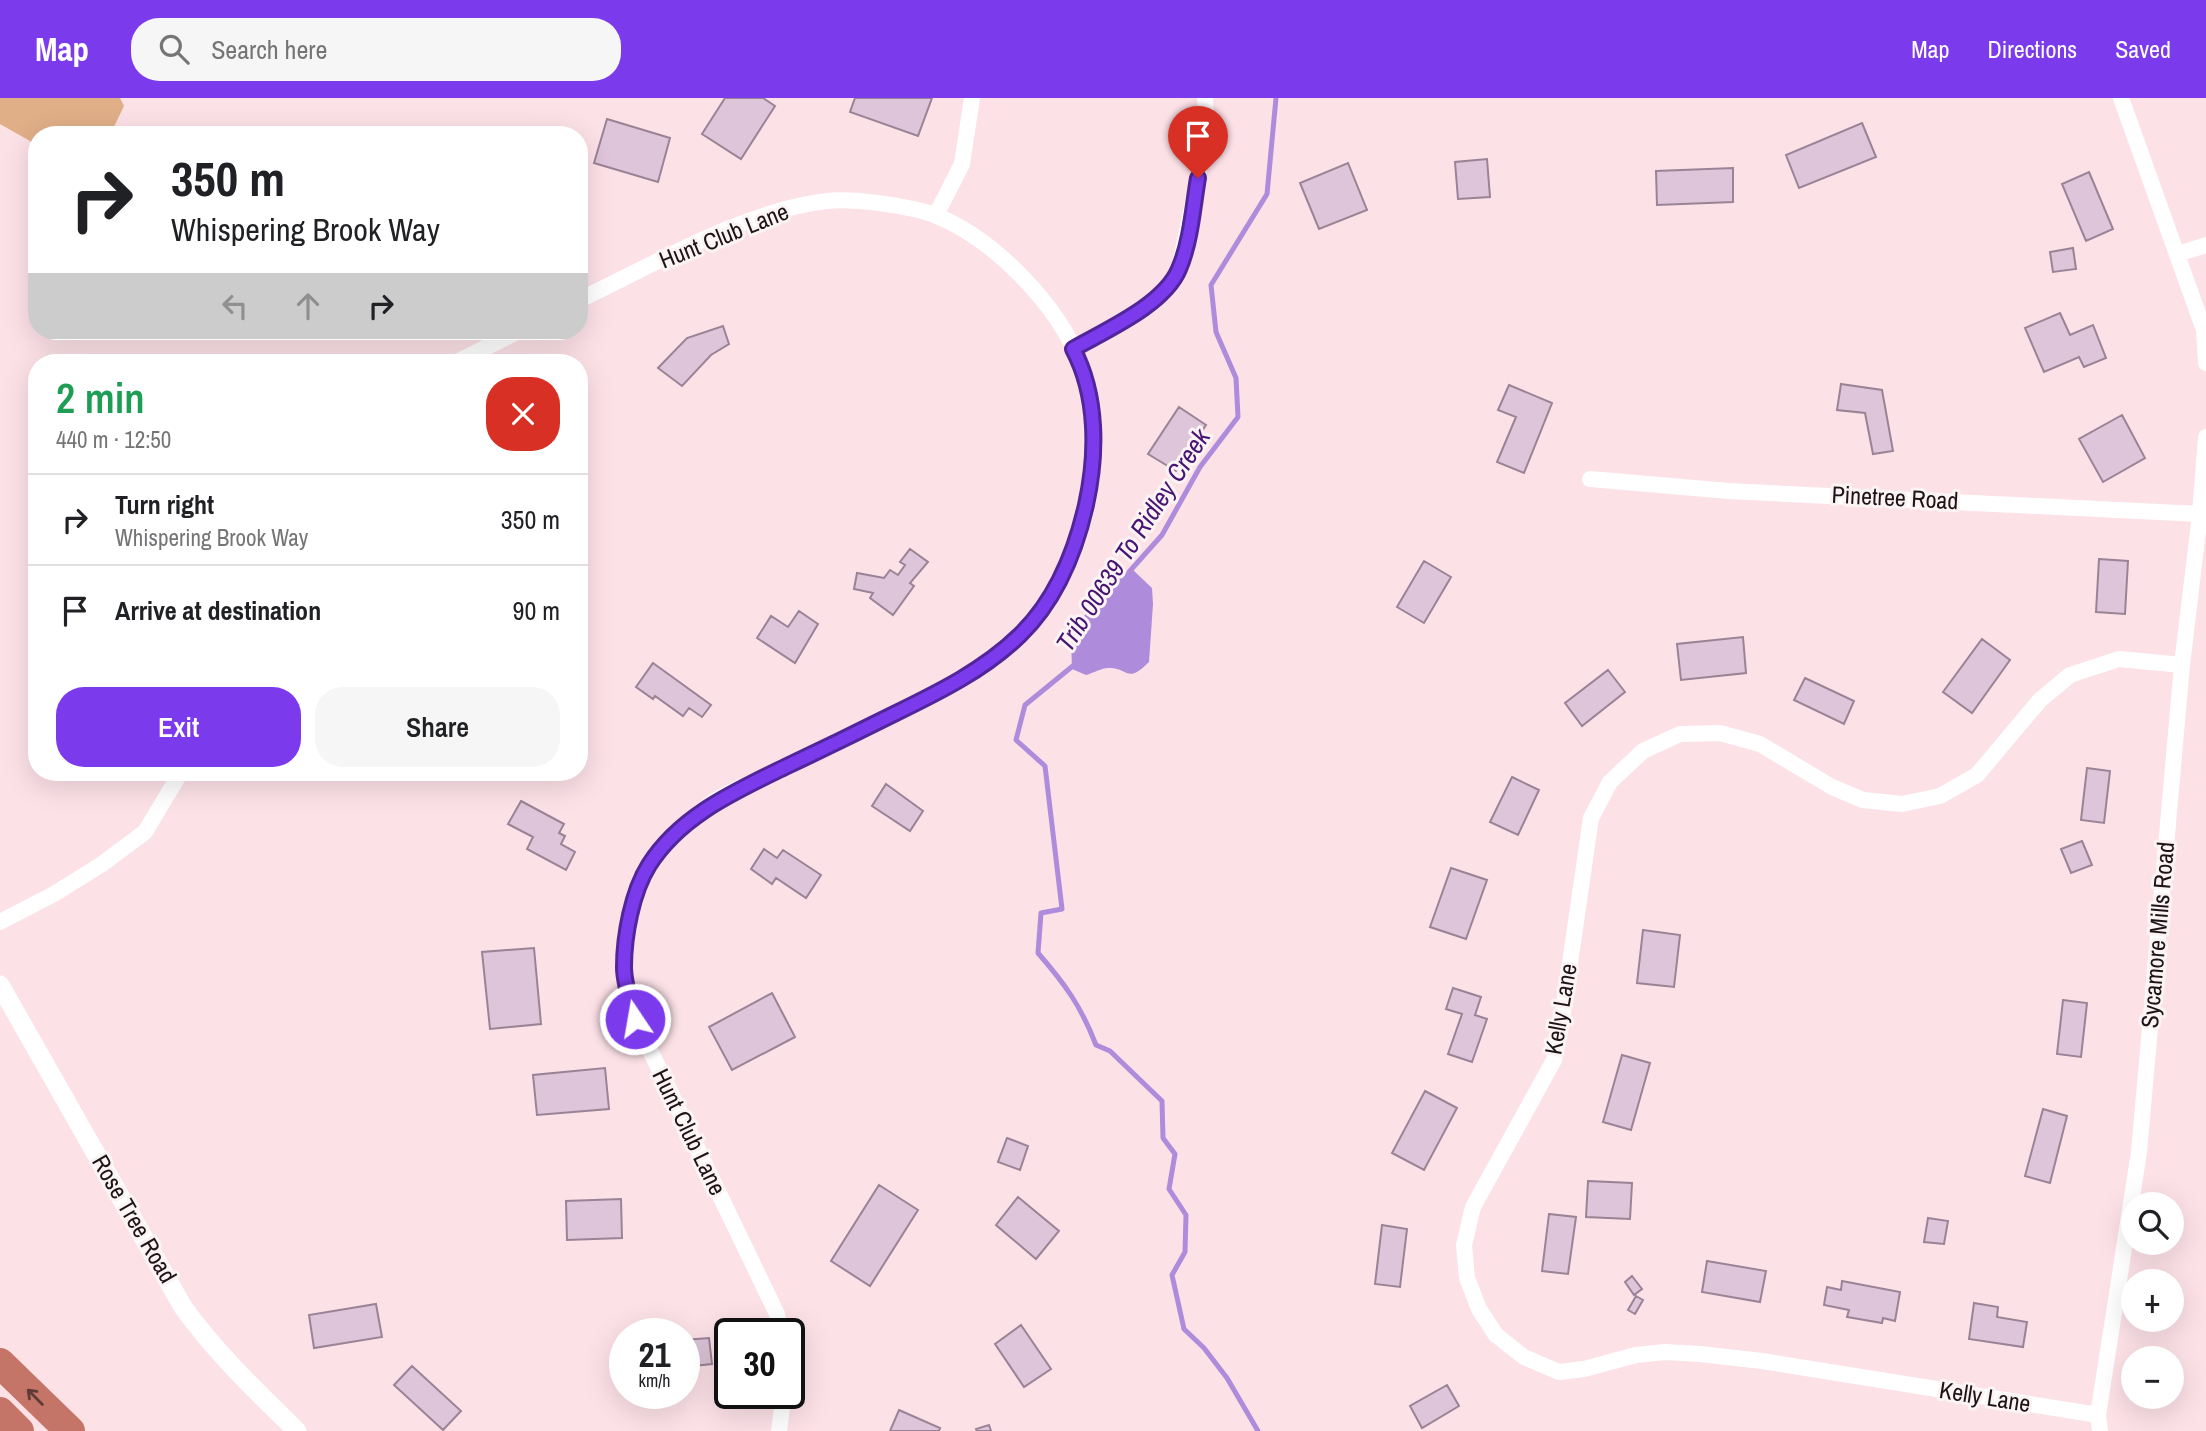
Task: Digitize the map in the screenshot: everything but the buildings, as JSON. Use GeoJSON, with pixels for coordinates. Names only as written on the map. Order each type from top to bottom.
{"type":"FeatureCollection","features":[{"type":"Feature","properties":{"kind":"highway"},"geometry":{"type":"LineString","coordinates":[[0,1363],[70,1431]]}},
{"type":"Feature","properties":{"kind":"highway"},"geometry":{"type":"LineString","coordinates":[[0,1412],[19,1431]]}},
{"type":"Feature","properties":{"kind":"street"},"geometry":{"type":"LineString","coordinates":[[936,215],[962,164],[972,98]]}},
{"type":"Feature","properties":{"kind":"street"},"geometry":{"type":"LineString","coordinates":[[1073,349],[1125,320],[1163,293],[1179,269],[1198,178],[1206,122],[1205,98]]}},
{"type":"Feature","properties":{"kind":"street"},"geometry":{"type":"LineString","coordinates":[[2121,98],[2204,330],[2206,363]]}},
{"type":"Feature","properties":{"kind":"street","name":"Hunt Club Lane"},"geometry":{"type":"LineString","coordinates":[[588,296],[717,234],[779,209],[830,201],[884,205],[936,215],[977,238],[1012,268],[1053,312],[1080,362],[1093,413],[1092,476],[1079,535],[1054,593],[1020,635],[971,674],[931,696],[716,801],[675,834],[648,866],[628,917],[624,969],[635,1019],[778,1318]]}},
{"type":"Feature","properties":{"kind":"street"},"geometry":{"type":"LineString","coordinates":[[2178,254],[2206,245]]}},
{"type":"Feature","properties":{"kind":"street"},"geometry":{"type":"LineString","coordinates":[[473,354],[501,340]]}},
{"type":"Feature","properties":{"kind":"street","name":"Sycamore Mills Road"},"geometry":{"type":"LineString","coordinates":[[2099,1423],[2138,1152],[2182,665],[2206,437]]}},
{"type":"Feature","properties":{"kind":"street","name":"Pinetree Road"},"geometry":{"type":"LineString","coordinates":[[1590,480],[1729,491],[2200,514]]}},
{"type":"Feature","properties":{"kind":"street","name":"Kelly Lane"},"geometry":{"type":"LineString","coordinates":[[2099,1423],[1762,1361],[1700,1354],[1665,1352],[1636,1355],[1584,1369],[1559,1372],[1524,1357],[1496,1335],[1479,1308],[1467,1278],[1464,1245],[1473,1207],[1554,1060],[1591,818],[1610,782],[1643,751],[1680,734],[1720,733],[1760,744],[1832,788],[1863,800],[1902,804],[1940,796],[1977,775],[2040,700],[2070,675],[2119,659],[2182,665]]}},
{"type":"Feature","properties":{"kind":"street"},"geometry":{"type":"LineString","coordinates":[[0,922],[93,870],[145,832],[176,781]]}},
{"type":"Feature","properties":{"kind":"street","name":"Rose Tree Road"},"geometry":{"type":"LineString","coordinates":[[0,985],[183,1307],[237,1373],[298,1431]]}},
{"type":"Feature","properties":{"kind":"street"},"geometry":{"type":"LineString","coordinates":[[779,1431],[782,1409]]}},
{"type":"Feature","properties":{"kind":"shaded area"},"geometry":{"type":"Polygon","coordinates":[[[0,98],[120,98],[124,106],[114,126],[28,126],[28,140],[0,124],[0,98]]]}},
{"type":"Feature","properties":{"kind":"shaded area"},"geometry":{"type":"Polygon","coordinates":[[[1132,569],[1152,588],[1149,662],[1131,674],[1108,668],[1086,675],[1072,669],[1071,637],[1101,589],[1132,569]]]}},
{"type":"Feature","properties":{"kind":"waterway","name":"Trib 00639 To Ridley Creek"},"geometry":{"type":"LineString","coordinates":[[1129,572],[1162,535],[1200,467],[1238,417],[1236,378],[1216,332],[1211,285],[1267,194],[1276,98]]}},
{"type":"Feature","properties":{"kind":"waterway","name":"Trib 00639 To Ridley Creek"},"geometry":{"type":"LineString","coordinates":[[1074,665],[1025,705],[1016,740],[1045,766],[1062,909],[1041,913],[1038,953],[1072,996],[1096,1045],[1110,1051],[1162,1101],[1163,1138],[1175,1154],[1169,1189],[1186,1215],[1185,1252],[1172,1275],[1184,1329],[1204,1348],[1227,1378],[1258,1431]]}},
{"type":"Feature","properties":{"kind":"route"},"geometry":{"type":"LineString","coordinates":[[635,1019],[624,969],[628,917],[648,866],[675,834],[716,801],[971,674],[1020,635],[1054,593],[1079,535],[1092,476],[1093,413],[1080,362],[1073,349],[1125,320],[1163,293],[1179,269],[1198,178]]}}]}
